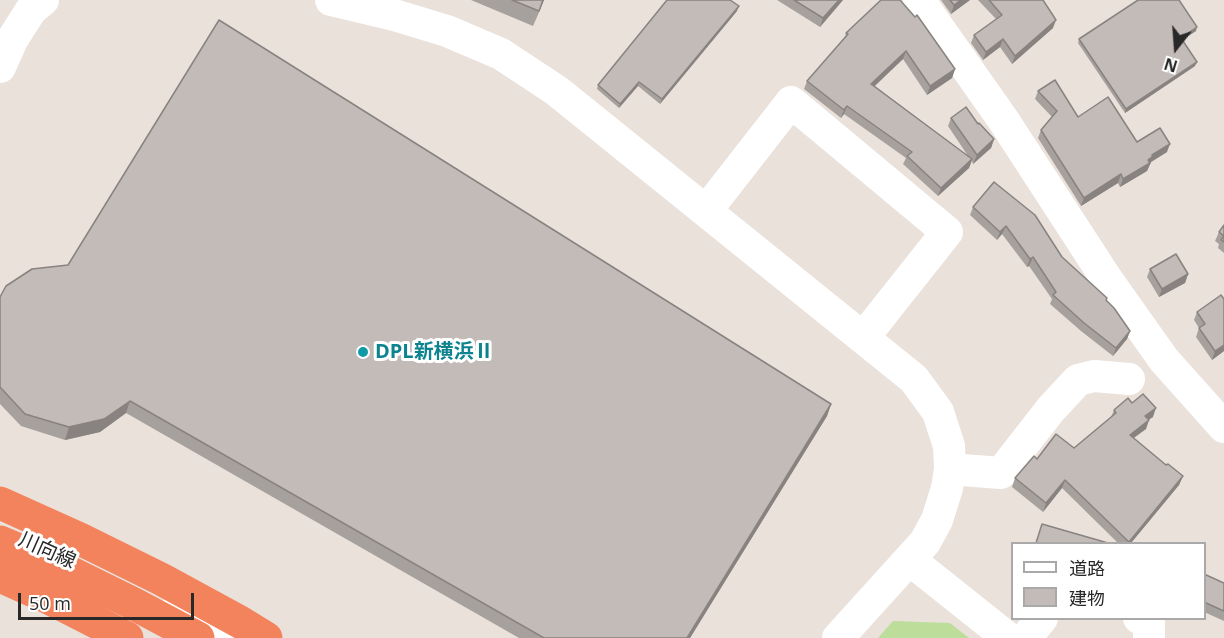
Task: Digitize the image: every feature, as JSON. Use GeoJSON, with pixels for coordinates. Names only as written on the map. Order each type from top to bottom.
{"type":"FeatureCollection","features":[{"type":"Feature","properties":{"kind":"highway"},"geometry":{"type":"LineString","coordinates":[[0,504],[80,539],[161,579],[266,638]]}},
{"type":"Feature","properties":{"kind":"highway"},"geometry":{"type":"LineString","coordinates":[[0,542],[57,566],[198,638]]}},
{"type":"Feature","properties":{"kind":"highway"},"geometry":{"type":"LineString","coordinates":[[0,576],[127,638]]}},
{"type":"Feature","properties":{"kind":"street"},"geometry":{"type":"LineString","coordinates":[[0,67],[12,40],[31,10],[43,0]]}},
{"type":"Feature","properties":{"kind":"street"},"geometry":{"type":"LineString","coordinates":[[331,0],[447,30],[501,54],[557,91],[914,379],[938,412],[949,446],[950,469],[947,488],[937,520],[925,542],[838,638]]}},
{"type":"Feature","properties":{"kind":"street"},"geometry":{"type":"LineString","coordinates":[[919,0],[1004,121],[1106,278],[1164,360],[1224,427]]}},
{"type":"Feature","properties":{"kind":"street"},"geometry":{"type":"LineString","coordinates":[[706,211],[791,102],[947,232],[863,338]]}},
{"type":"Feature","properties":{"kind":"street"},"geometry":{"type":"LineString","coordinates":[[950,469],[1001,473],[1078,380],[1094,376],[1129,379]]}},
{"type":"Feature","properties":{"kind":"street","name":"川向線"},"geometry":{"type":"LineString","coordinates":[[0,530],[140,594],[222,638]]}},
{"type":"Feature","properties":{"kind":"street"},"geometry":{"type":"LineString","coordinates":[[910,560],[1008,638]]}},
{"type":"Feature","properties":{"kind":"street"},"geometry":{"type":"LineString","coordinates":[[0,589],[102,638]]}},
{"type":"Feature","properties":{"kind":"street"},"geometry":{"type":"LineString","coordinates":[[1026,638],[1040,620]]}},
{"type":"Feature","properties":{"kind":"street"},"geometry":{"type":"LineString","coordinates":[[1144,620],[1149,622],[1149,638]]}},
{"type":"Feature","properties":{"kind":"green space"},"geometry":{"type":"Polygon","coordinates":[[[893,621],[950,623],[969,638],[878,638],[893,621]]]}},
{"type":"Feature","properties":{"kind":"building"},"geometry":{"type":"Polygon","coordinates":[[[512,0],[543,0],[539,11],[512,0]]]}},
{"type":"Feature","properties":{"kind":"building"},"geometry":{"type":"Polygon","coordinates":[[[667,0],[730,0],[739,6],[662,99],[639,82],[620,104],[598,85],[667,0]]]}},
{"type":"Feature","properties":{"kind":"building"},"geometry":{"type":"Polygon","coordinates":[[[794,0],[839,0],[823,18],[794,0]]]}},
{"type":"Feature","properties":{"kind":"building"},"geometry":{"type":"Polygon","coordinates":[[[881,0],[900,0],[915,17],[917,15],[955,69],[930,86],[906,51],[871,84],[972,159],[941,188],[907,156],[912,152],[847,106],[844,110],[807,81],[848,34],[846,33],[881,0]]]}},
{"type":"Feature","properties":{"kind":"building"},"geometry":{"type":"Polygon","coordinates":[[[950,0],[961,0],[954,5],[950,0]]]}},
{"type":"Feature","properties":{"kind":"building"},"geometry":{"type":"Polygon","coordinates":[[[989,0],[1043,0],[1056,20],[1015,56],[1003,39],[986,52],[974,35],[1002,15],[989,0]]]}},
{"type":"Feature","properties":{"kind":"building"},"geometry":{"type":"Polygon","coordinates":[[[1138,0],[1179,0],[1197,27],[1181,38],[1197,62],[1126,109],[1079,39],[1138,0]]]}},
{"type":"Feature","properties":{"kind":"building","name":"DPL新横浜Ⅱ"},"geometry":{"type":"Polygon","coordinates":[[[219,20],[831,404],[687,638],[544,638],[130,401],[104,419],[69,427],[25,414],[0,387],[0,297],[6,286],[32,269],[68,265],[219,20]]]}},
{"type":"Feature","properties":{"kind":"building"},"geometry":{"type":"Polygon","coordinates":[[[1055,80],[1078,117],[1108,97],[1137,142],[1160,128],[1170,144],[1152,155],[1148,160],[1150,163],[1123,179],[1121,174],[1084,198],[1041,130],[1057,111],[1038,91],[1055,80]]]}},
{"type":"Feature","properties":{"kind":"building"},"geometry":{"type":"Polygon","coordinates":[[[966,107],[978,124],[994,139],[977,155],[951,118],[966,107]]]}},
{"type":"Feature","properties":{"kind":"building"},"geometry":{"type":"Polygon","coordinates":[[[994,182],[1035,215],[1062,257],[1107,298],[1106,300],[1130,331],[1116,348],[1053,295],[1056,292],[1033,257],[1030,259],[1006,226],[1000,232],[973,207],[994,182]]]}},
{"type":"Feature","properties":{"kind":"building"},"geometry":{"type":"Polygon","coordinates":[[[1224,225],[1224,236],[1219,232],[1224,225]]]}},
{"type":"Feature","properties":{"kind":"building"},"geometry":{"type":"Polygon","coordinates":[[[1176,254],[1188,274],[1162,289],[1150,269],[1176,254]]]}},
{"type":"Feature","properties":{"kind":"building"},"geometry":{"type":"Polygon","coordinates":[[[1221,295],[1224,299],[1224,345],[1215,351],[1199,328],[1205,324],[1197,312],[1221,295]]]}},
{"type":"Feature","properties":{"kind":"building"},"geometry":{"type":"Polygon","coordinates":[[[1143,394],[1156,408],[1145,416],[1149,420],[1130,435],[1183,476],[1129,542],[1065,480],[1046,503],[1015,478],[1034,456],[1037,459],[1056,434],[1074,448],[1116,413],[1114,410],[1128,398],[1132,403],[1143,394]]]}},
{"type":"Feature","properties":{"kind":"building"},"geometry":{"type":"Polygon","coordinates":[[[1042,524],[1105,542],[1036,542],[1042,524]]]}},
{"type":"Feature","properties":{"kind":"building"},"geometry":{"type":"Polygon","coordinates":[[[1206,575],[1224,583],[1224,611],[1206,603],[1206,575]]]}},
{"type":"Feature","properties":{"kind":"place","name":"DPL新横浜Ⅱ"},"geometry":{"type":"Point","coordinates":[363,352]}}]}
